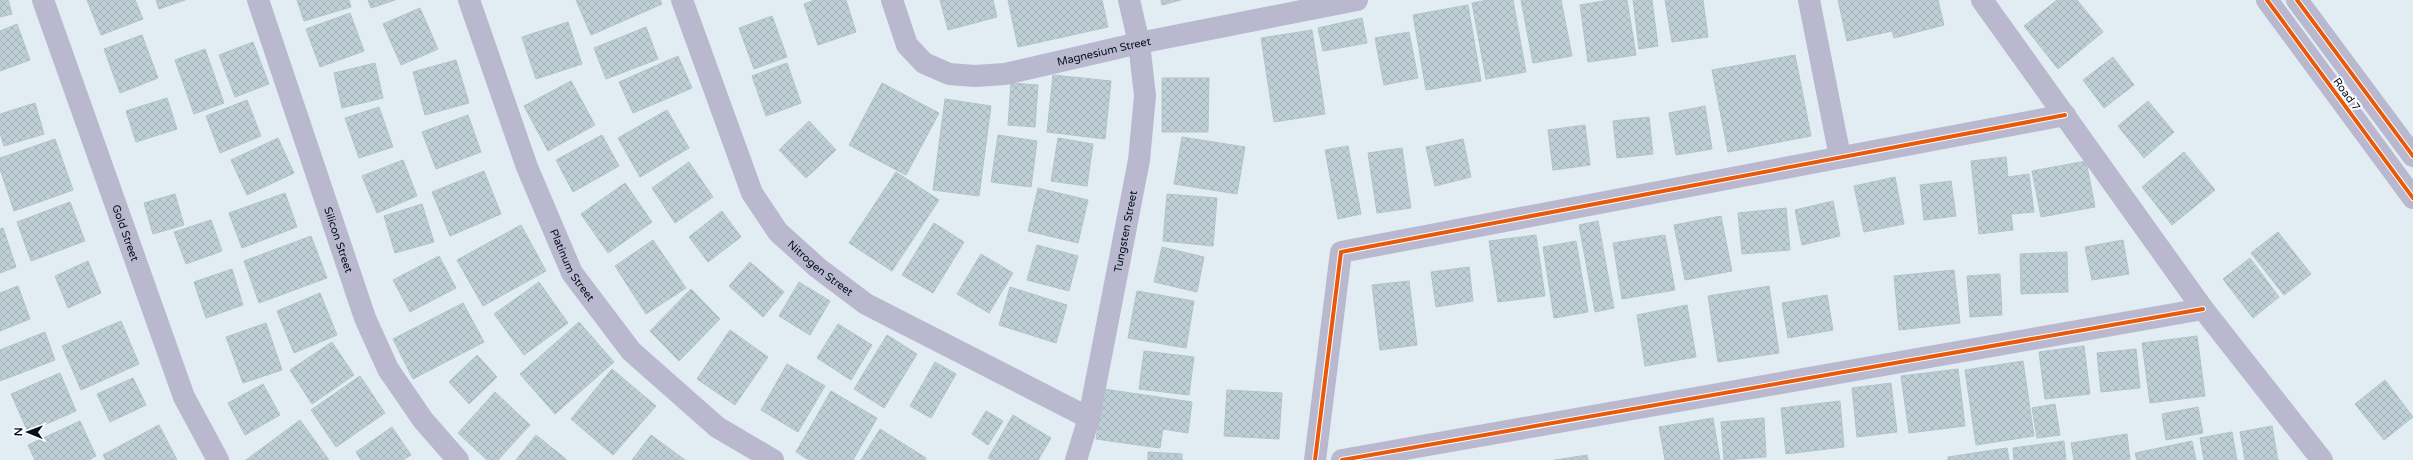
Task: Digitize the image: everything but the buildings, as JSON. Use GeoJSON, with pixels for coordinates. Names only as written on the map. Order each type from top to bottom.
{"type":"FeatureCollection","features":[{"type":"Feature","properties":{"kind":"street","name":"Gold Street"},"geometry":{"type":"LineString","coordinates":[[43,0],[184,397],[218,460]]}},
{"type":"Feature","properties":{"kind":"street","name":"Silicon Street"},"geometry":{"type":"LineString","coordinates":[[258,0],[365,318],[388,369],[422,420],[458,460]]}},
{"type":"Feature","properties":{"kind":"street","name":"Platinum Street"},"geometry":{"type":"LineString","coordinates":[[469,0],[527,167],[572,273],[631,351],[717,427],[773,460]]}},
{"type":"Feature","properties":{"kind":"street","name":"Nitrogen Street"},"geometry":{"type":"LineString","coordinates":[[682,0],[752,192],[778,232],[818,268],[866,304],[1089,418]]}},
{"type":"Feature","properties":{"kind":"street","name":"Magnesium Street"},"geometry":{"type":"LineString","coordinates":[[892,0],[907,45],[924,63],[949,74],[975,76],[1005,74],[1139,43],[1356,0]]}},
{"type":"Feature","properties":{"kind":"street","name":"Tungsten Street"},"geometry":{"type":"LineString","coordinates":[[1076,460],[1089,418],[1139,160],[1144,96],[1139,43],[1128,0]]}},
{"type":"Feature","properties":{"kind":"street"},"geometry":{"type":"LineString","coordinates":[[1809,0],[1840,157]]}},
{"type":"Feature","properties":{"kind":"street"},"geometry":{"type":"LineString","coordinates":[[1982,0],[2203,309],[2322,460]]}},
{"type":"Feature","properties":{"kind":"street","name":"Road 7"},"geometry":{"type":"LineString","coordinates":[[2267,0],[2413,198]]}},
{"type":"Feature","properties":{"kind":"street","name":"Road 7"},"geometry":{"type":"LineString","coordinates":[[2297,0],[2413,156]]}},
{"type":"Feature","properties":{"kind":"street"},"geometry":{"type":"LineString","coordinates":[[1315,460],[1341,252],[2065,115]]}},
{"type":"Feature","properties":{"kind":"street"},"geometry":{"type":"LineString","coordinates":[[1342,460],[2203,309]]}},
{"type":"Feature","properties":{"kind":"cycle path"},"geometry":{"type":"LineString","coordinates":[[2267,0],[2413,198]]}},
{"type":"Feature","properties":{"kind":"cycle path"},"geometry":{"type":"LineString","coordinates":[[2297,0],[2413,156]]}},
{"type":"Feature","properties":{"kind":"cycle path"},"geometry":{"type":"LineString","coordinates":[[1315,460],[1341,252],[2065,115]]}},
{"type":"Feature","properties":{"kind":"cycle path"},"geometry":{"type":"LineString","coordinates":[[1342,460],[2203,309]]}}]}
